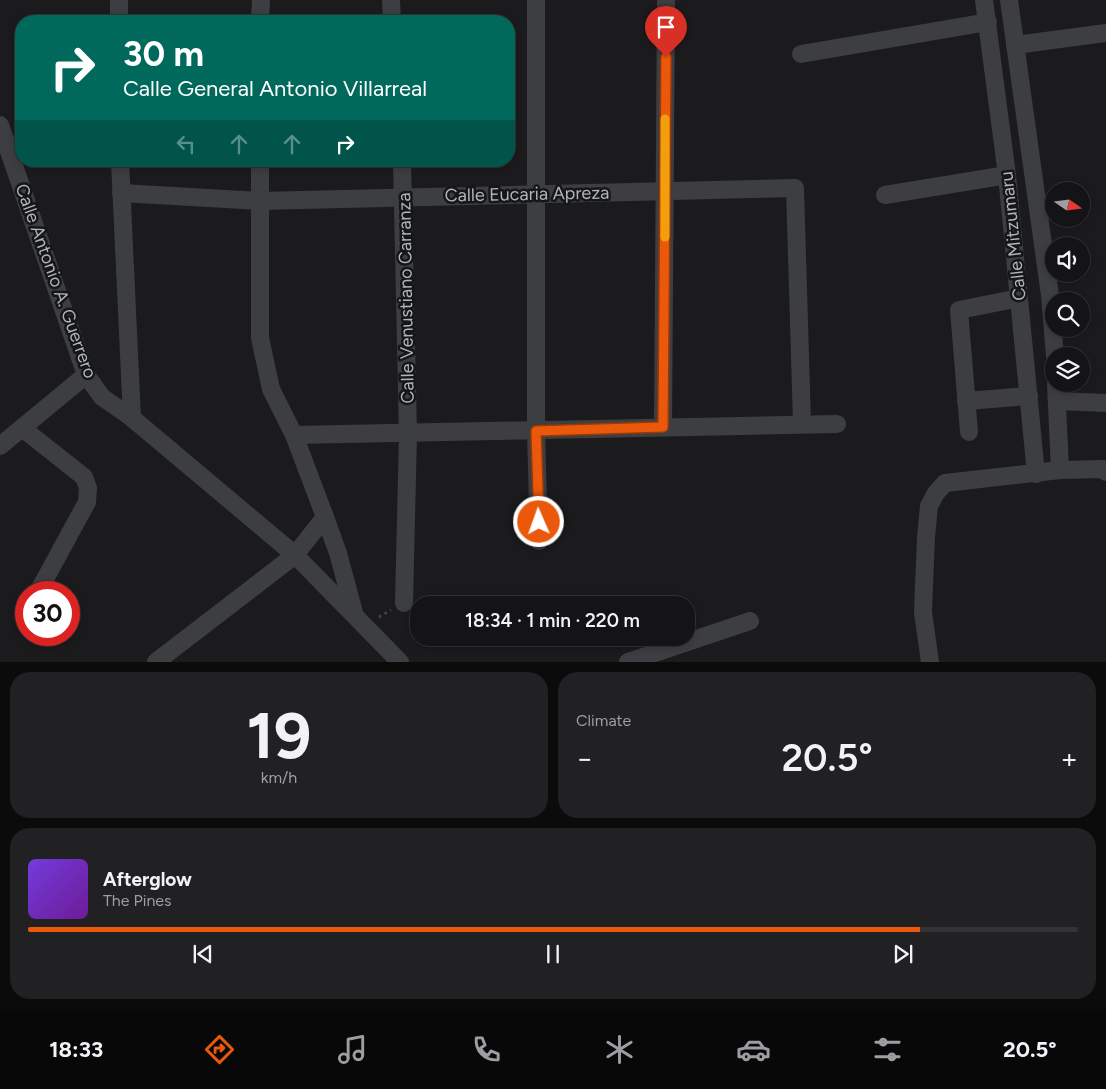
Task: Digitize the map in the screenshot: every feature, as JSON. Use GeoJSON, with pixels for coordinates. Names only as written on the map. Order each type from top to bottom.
{"type":"FeatureCollection","features":[{"type":"Feature","properties":{"kind":"street"},"geometry":{"type":"LineString","coordinates":[[119,0],[119,15]]}},
{"type":"Feature","properties":{"kind":"street"},"geometry":{"type":"LineString","coordinates":[[260,15],[261,0]]}},
{"type":"Feature","properties":{"kind":"street"},"geometry":{"type":"LineString","coordinates":[[391,0],[392,15]]}},
{"type":"Feature","properties":{"kind":"street"},"geometry":{"type":"LineString","coordinates":[[536,0],[536,431],[539,541]]}},
{"type":"Feature","properties":{"kind":"street"},"geometry":{"type":"LineString","coordinates":[[663,427],[666,0]]}},
{"type":"Feature","properties":{"kind":"street","name":"Calle Mitzumaru"},"geometry":{"type":"LineString","coordinates":[[984,0],[1008,175],[1036,474]]}},
{"type":"Feature","properties":{"kind":"street"},"geometry":{"type":"LineString","coordinates":[[1009,0],[1050,294],[1053,347]]}},
{"type":"Feature","properties":{"kind":"street"},"geometry":{"type":"LineString","coordinates":[[802,54],[988,22]]}},
{"type":"Feature","properties":{"kind":"street"},"geometry":{"type":"LineString","coordinates":[[1016,45],[1106,33]]}},
{"type":"Feature","properties":{"kind":"street","name":"Calle Antonio A. Guerrero"},"geometry":{"type":"LineString","coordinates":[[0,125],[86,375],[102,396],[132,418],[296,555],[359,622],[400,662]]}},
{"type":"Feature","properties":{"kind":"street"},"geometry":{"type":"LineString","coordinates":[[120,167],[132,418]]}},
{"type":"Feature","properties":{"kind":"street"},"geometry":{"type":"LineString","coordinates":[[260,167],[260,338],[271,389],[294,435],[326,517],[359,622]]}},
{"type":"Feature","properties":{"kind":"street","name":"Calle Venustiano Carranza"},"geometry":{"type":"LineString","coordinates":[[402,167],[408,434],[404,602]]}},
{"type":"Feature","properties":{"kind":"street"},"geometry":{"type":"LineString","coordinates":[[885,195],[1008,175]]}},
{"type":"Feature","properties":{"kind":"street","name":"Calle Eucaria Apreza"},"geometry":{"type":"LineString","coordinates":[[121,193],[260,201],[404,196],[536,195],[665,190],[795,188],[802,423]]}},
{"type":"Feature","properties":{"kind":"street"},"geometry":{"type":"LineString","coordinates":[[969,432],[959,310],[1019,298]]}},
{"type":"Feature","properties":{"kind":"street"},"geometry":{"type":"LineString","coordinates":[[0,446],[86,375]]}},
{"type":"Feature","properties":{"kind":"street"},"geometry":{"type":"LineString","coordinates":[[1060,470],[1057,392],[1106,403]]}},
{"type":"Feature","properties":{"kind":"street"},"geometry":{"type":"LineString","coordinates":[[966,401],[1029,396]]}},
{"type":"Feature","properties":{"kind":"street"},"geometry":{"type":"LineString","coordinates":[[294,435],[536,431],[802,423],[837,424]]}},
{"type":"Feature","properties":{"kind":"street"},"geometry":{"type":"LineString","coordinates":[[22,428],[84,477],[88,488],[87,502],[44,581]]}},
{"type":"Feature","properties":{"kind":"street"},"geometry":{"type":"LineString","coordinates":[[930,662],[923,612],[929,506],[936,493],[945,483],[1060,470],[1105,470]]}},
{"type":"Feature","properties":{"kind":"street"},"geometry":{"type":"LineString","coordinates":[[156,662],[296,555],[326,517]]}},
{"type":"Feature","properties":{"kind":"street"},"geometry":{"type":"LineString","coordinates":[[628,662],[750,621]]}},
{"type":"Feature","properties":{"kind":"path"},"geometry":{"type":"LineString","coordinates":[[359,622],[404,602]]}},
{"type":"Feature","properties":{"kind":"slow traffic"},"geometry":{"type":"LineString","coordinates":[[665,119],[665,237]]}},
{"type":"Feature","properties":{"kind":"route"},"geometry":{"type":"LineString","coordinates":[[539,522],[536,431],[663,427],[666,57]]}}]}
